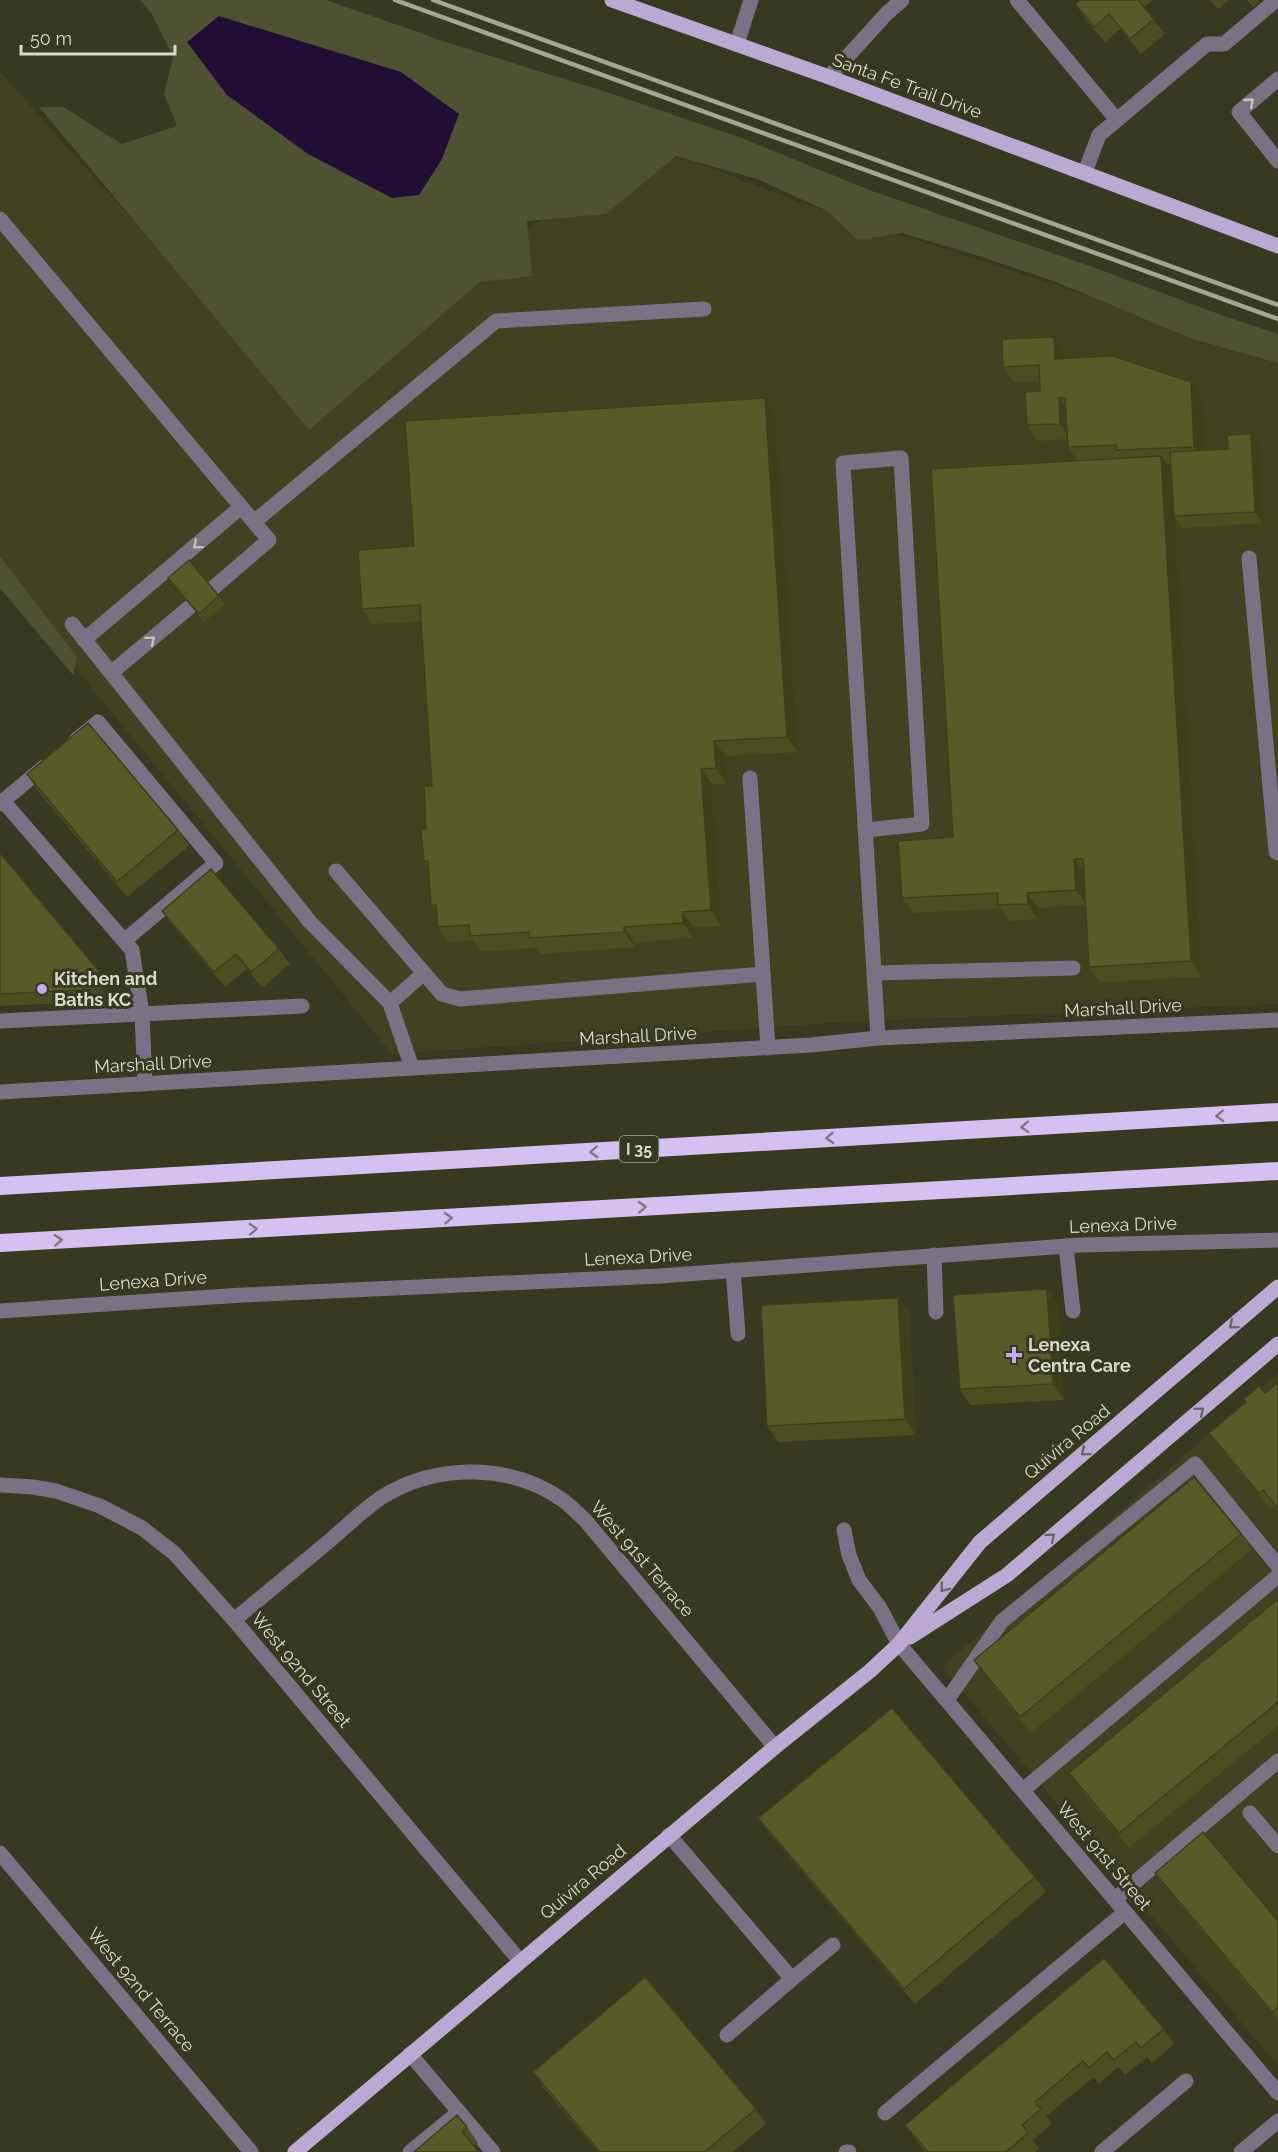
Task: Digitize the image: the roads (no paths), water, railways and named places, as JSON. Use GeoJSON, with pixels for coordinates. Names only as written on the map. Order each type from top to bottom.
{"type":"FeatureCollection","features":[{"type":"Feature","properties":{"kind":"highway","name":"I 35"},"geometry":{"type":"LineString","coordinates":[[0,1186],[1278,1112]]}},
{"type":"Feature","properties":{"kind":"highway"},"geometry":{"type":"LineString","coordinates":[[0,1243],[1278,1171]]}},
{"type":"Feature","properties":{"kind":"main road","name":"Santa Fe Trail Drive"},"geometry":{"type":"LineString","coordinates":[[612,0],[829,77],[1278,246]]}},
{"type":"Feature","properties":{"kind":"main road","name":"Santa Fe Trail Drive"},"geometry":{"type":"LineString","coordinates":[[1188,211],[1278,237]]}},
{"type":"Feature","properties":{"kind":"main road","name":"Quivira Road"},"geometry":{"type":"LineString","coordinates":[[295,2152],[669,1835],[870,1671],[899,1644],[980,1542],[1278,1287]]}},
{"type":"Feature","properties":{"kind":"main road","name":"Quivira Road"},"geometry":{"type":"LineString","coordinates":[[899,1644],[1007,1575],[1278,1344]]}},
{"type":"Feature","properties":{"kind":"street"},"geometry":{"type":"LineString","coordinates":[[737,44],[752,0]]}},
{"type":"Feature","properties":{"kind":"street"},"geometry":{"type":"LineString","coordinates":[[829,77],[887,13],[902,0]]}},
{"type":"Feature","properties":{"kind":"street"},"geometry":{"type":"LineString","coordinates":[[1017,0],[1117,120]]}},
{"type":"Feature","properties":{"kind":"street"},"geometry":{"type":"LineString","coordinates":[[1085,172],[1100,135],[1207,44],[1224,44],[1276,0]]}},
{"type":"Feature","properties":{"kind":"street"},"geometry":{"type":"LineString","coordinates":[[1278,79],[1239,112],[1278,161]]}},
{"type":"Feature","properties":{"kind":"street"},"geometry":{"type":"LineString","coordinates":[[0,219],[269,540],[212,589]]}},
{"type":"Feature","properties":{"kind":"street"},"geometry":{"type":"LineString","coordinates":[[254,522],[496,321],[704,309]]}},
{"type":"Feature","properties":{"kind":"street"},"geometry":{"type":"LineString","coordinates":[[866,830],[922,824],[901,458],[843,463],[878,1038]]}},
{"type":"Feature","properties":{"kind":"street"},"geometry":{"type":"LineString","coordinates":[[84,640],[242,507]]}},
{"type":"Feature","properties":{"kind":"street"},"geometry":{"type":"LineString","coordinates":[[1249,558],[1276,852],[1278,853]]}},
{"type":"Feature","properties":{"kind":"street"},"geometry":{"type":"LineString","coordinates":[[111,674],[191,606]]}},
{"type":"Feature","properties":{"kind":"street"},"geometry":{"type":"LineString","coordinates":[[72,624],[310,922],[390,1003],[412,1068]]}},
{"type":"Feature","properties":{"kind":"street"},"geometry":{"type":"LineString","coordinates":[[124,941],[216,862],[98,722],[2,802],[124,941],[132,950],[142,1014],[145,1084]]}},
{"type":"Feature","properties":{"kind":"street"},"geometry":{"type":"LineString","coordinates":[[750,778],[768,1048]]}},
{"type":"Feature","properties":{"kind":"street"},"geometry":{"type":"LineString","coordinates":[[336,871],[442,994],[460,999],[763,974]]}},
{"type":"Feature","properties":{"kind":"street"},"geometry":{"type":"LineString","coordinates":[[874,973],[1073,968]]}},
{"type":"Feature","properties":{"kind":"street"},"geometry":{"type":"LineString","coordinates":[[390,1003],[424,973]]}},
{"type":"Feature","properties":{"kind":"street"},"geometry":{"type":"LineString","coordinates":[[0,1021],[302,1006]]}},
{"type":"Feature","properties":{"kind":"street","name":"Marshall Drive"},"geometry":{"type":"LineString","coordinates":[[0,1092],[768,1048],[878,1038],[1278,1020]]}},
{"type":"Feature","properties":{"kind":"street","name":"Lenexa Drive"},"geometry":{"type":"LineString","coordinates":[[0,1311],[243,1295],[648,1277],[1066,1246],[1278,1240]]}},
{"type":"Feature","properties":{"kind":"street"},"geometry":{"type":"LineString","coordinates":[[1066,1246],[1073,1311]]}},
{"type":"Feature","properties":{"kind":"street"},"geometry":{"type":"LineString","coordinates":[[934,1255],[936,1312]]}},
{"type":"Feature","properties":{"kind":"street"},"geometry":{"type":"LineString","coordinates":[[733,1270],[738,1334]]}},
{"type":"Feature","properties":{"kind":"street"},"geometry":{"type":"LineString","coordinates":[[947,1700],[1002,1621],[1195,1464],[1278,1566]]}},
{"type":"Feature","properties":{"kind":"street","name":"West 91st Terrace"},"geometry":{"type":"LineString","coordinates":[[234,1620],[382,1498],[415,1481],[450,1472],[487,1472],[515,1478],[540,1487],[564,1501],[585,1520],[775,1747]]}},
{"type":"Feature","properties":{"kind":"street","name":"West 92nd Street"},"geometry":{"type":"LineString","coordinates":[[0,1485],[33,1487],[79,1498],[100,1506],[142,1528],[174,1554],[234,1620],[520,1961]]}},
{"type":"Feature","properties":{"kind":"street","name":"West 91st Street"},"geometry":{"type":"LineString","coordinates":[[844,1530],[849,1555],[859,1580],[880,1608],[899,1644],[1278,2093]]}},
{"type":"Feature","properties":{"kind":"street"},"geometry":{"type":"LineString","coordinates":[[1023,1790],[1278,1576]]}},
{"type":"Feature","properties":{"kind":"street"},"geometry":{"type":"LineString","coordinates":[[1114,1899],[1278,1761]]}},
{"type":"Feature","properties":{"kind":"street"},"geometry":{"type":"LineString","coordinates":[[1250,1813],[1278,1846]]}},
{"type":"Feature","properties":{"kind":"street"},"geometry":{"type":"LineString","coordinates":[[669,1835],[792,1979]]}},
{"type":"Feature","properties":{"kind":"street","name":"West 92nd Terrace"},"geometry":{"type":"LineString","coordinates":[[0,1853],[251,2152]]}},
{"type":"Feature","properties":{"kind":"street"},"geometry":{"type":"LineString","coordinates":[[885,2113],[1125,1912]]}},
{"type":"Feature","properties":{"kind":"street"},"geometry":{"type":"LineString","coordinates":[[727,2035],[833,1945]]}},
{"type":"Feature","properties":{"kind":"street"},"geometry":{"type":"LineString","coordinates":[[410,2054],[493,2152]]}},
{"type":"Feature","properties":{"kind":"street"},"geometry":{"type":"LineString","coordinates":[[1102,2152],[1186,2081]]}},
{"type":"Feature","properties":{"kind":"street"},"geometry":{"type":"LineString","coordinates":[[410,2152],[459,2112]]}},
{"type":"Feature","properties":{"kind":"street"},"geometry":{"type":"LineString","coordinates":[[1241,2152],[1278,2121]]}},
{"type":"Feature","properties":{"kind":"railway"},"geometry":{"type":"LineString","coordinates":[[395,0],[1278,319]]}},
{"type":"Feature","properties":{"kind":"railway"},"geometry":{"type":"LineString","coordinates":[[433,0],[1278,305]]}},
{"type":"Feature","properties":{"kind":"place","name":"Kitchen and Baths KC"},"geometry":{"type":"Point","coordinates":[42,989]}},
{"type":"Feature","properties":{"kind":"place","name":"Lenexa Centra Care"},"geometry":{"type":"Point","coordinates":[1014,1355]}}]}
